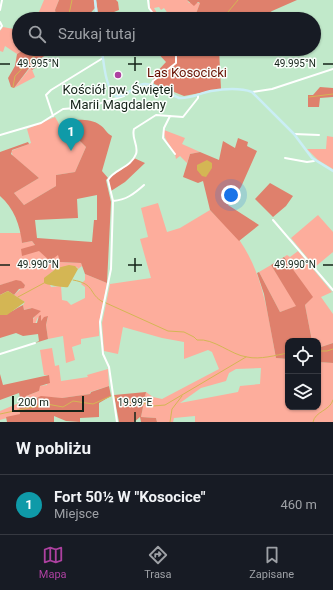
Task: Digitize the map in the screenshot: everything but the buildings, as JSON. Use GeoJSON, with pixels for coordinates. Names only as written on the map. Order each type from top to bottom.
{"type":"FeatureCollection","features":[{"type":"Feature","properties":{"kind":"street"},"geometry":{"type":"LineString","coordinates":[[0,10],[2,0]]}},
{"type":"Feature","properties":{"kind":"street"},"geometry":{"type":"LineString","coordinates":[[95,0],[97,12]]}},
{"type":"Feature","properties":{"kind":"street"},"geometry":{"type":"LineString","coordinates":[[148,0],[149,8],[152,12]]}},
{"type":"Feature","properties":{"kind":"street"},"geometry":{"type":"LineString","coordinates":[[0,22],[2,26],[0,29]]}},
{"type":"Feature","properties":{"kind":"street"},"geometry":{"type":"LineString","coordinates":[[151,85],[153,81],[176,63],[176,56]]}},
{"type":"Feature","properties":{"kind":"street"},"geometry":{"type":"LineString","coordinates":[[53,116],[46,95],[51,90],[103,58],[107,78],[113,94]]}},
{"type":"Feature","properties":{"kind":"street"},"geometry":{"type":"LineString","coordinates":[[0,135],[37,125],[63,109],[88,107],[124,96],[139,85],[151,85],[179,98],[211,91],[243,90],[252,92],[272,89],[333,69]]}},
{"type":"Feature","properties":{"kind":"street"},"geometry":{"type":"LineString","coordinates":[[252,92],[294,134],[314,161],[333,171]]}},
{"type":"Feature","properties":{"kind":"street"},"geometry":{"type":"LineString","coordinates":[[113,94],[124,96]]}},
{"type":"Feature","properties":{"kind":"street"},"geometry":{"type":"LineString","coordinates":[[108,100],[113,94]]}},
{"type":"Feature","properties":{"kind":"street"},"geometry":{"type":"LineString","coordinates":[[117,422],[108,367],[103,354],[100,322],[111,269],[112,201],[108,180],[130,164],[134,157],[137,149],[133,135],[134,130],[153,116],[183,117],[198,98],[198,95]]}},
{"type":"Feature","properties":{"kind":"street"},"geometry":{"type":"LineString","coordinates":[[170,116],[164,128],[163,138],[175,154]]}},
{"type":"Feature","properties":{"kind":"street"},"geometry":{"type":"LineString","coordinates":[[294,134],[301,133],[319,135]]}},
{"type":"Feature","properties":{"kind":"street"},"geometry":{"type":"LineString","coordinates":[[284,158],[307,162],[314,161]]}},
{"type":"Feature","properties":{"kind":"street"},"geometry":{"type":"LineString","coordinates":[[112,201],[123,200],[131,196],[144,185]]}},
{"type":"Feature","properties":{"kind":"street"},"geometry":{"type":"LineString","coordinates":[[274,220],[333,290]]}},
{"type":"Feature","properties":{"kind":"street"},"geometry":{"type":"LineString","coordinates":[[0,354],[34,343]]}},
{"type":"Feature","properties":{"kind":"shaded area"},"geometry":{"type":"Polygon","coordinates":[[[44,0],[59,0],[55,12],[39,12],[44,0]]]}},
{"type":"Feature","properties":{"kind":"shaded area"},"geometry":{"type":"Polygon","coordinates":[[[150,0],[187,0],[189,3],[200,3],[197,12],[167,12],[164,8],[161,10],[159,7],[154,8],[156,12],[152,12],[150,10],[150,0]]]}},
{"type":"Feature","properties":{"kind":"shaded area"},"geometry":{"type":"Polygon","coordinates":[[[3,27],[12,29],[12,51],[5,46],[3,52],[0,51],[0,31],[3,27]]]}},
{"type":"Feature","properties":{"kind":"shaded area"},"geometry":{"type":"Polygon","coordinates":[[[31,67],[35,77],[14,88],[31,67]]]}},
{"type":"Feature","properties":{"kind":"shaded area"},"geometry":{"type":"Polygon","coordinates":[[[55,117],[63,136],[76,137],[86,147],[75,172],[56,175],[56,186],[24,205],[14,193],[39,178],[13,156],[11,151],[31,143],[27,129],[55,117]]]}},
{"type":"Feature","properties":{"kind":"shaded area"},"geometry":{"type":"Polygon","coordinates":[[[164,130],[185,138],[182,144],[200,152],[190,154],[187,163],[180,156],[176,159],[174,151],[165,138],[164,130]]]}},
{"type":"Feature","properties":{"kind":"shaded area"},"geometry":{"type":"Polygon","coordinates":[[[327,136],[333,137],[333,169],[318,160],[307,149],[326,149],[327,136]]]}},
{"type":"Feature","properties":{"kind":"shaded area"},"geometry":{"type":"Polygon","coordinates":[[[207,160],[212,163],[212,168],[206,177],[202,176],[197,170],[197,165],[207,160]]]}},
{"type":"Feature","properties":{"kind":"shaded area"},"geometry":{"type":"Polygon","coordinates":[[[158,203],[167,232],[180,228],[210,210],[233,233],[240,241],[255,268],[264,297],[276,358],[285,359],[285,410],[321,410],[321,362],[333,363],[333,422],[195,422],[195,416],[174,418],[173,422],[157,422],[156,418],[141,417],[146,392],[153,397],[162,399],[219,369],[212,352],[208,350],[184,359],[184,342],[162,338],[123,327],[118,354],[104,351],[102,323],[110,284],[151,278],[140,239],[148,237],[141,208],[158,203]],[[261,368],[236,369],[229,373],[226,381],[201,388],[180,403],[238,392],[240,386],[260,384],[261,368]]]}},
{"type":"Feature","properties":{"kind":"shaded area"},"geometry":{"type":"Polygon","coordinates":[[[318,215],[333,232],[333,252],[315,267],[291,238],[318,215]]]}},
{"type":"Feature","properties":{"kind":"shaded area"},"geometry":{"type":"Polygon","coordinates":[[[0,233],[21,233],[22,243],[32,241],[39,251],[59,255],[60,262],[81,263],[82,266],[78,269],[77,267],[57,268],[47,276],[51,287],[61,286],[62,300],[67,301],[71,305],[85,298],[85,287],[81,284],[85,280],[85,274],[107,283],[99,323],[99,336],[81,339],[81,344],[72,347],[75,360],[66,363],[63,336],[48,339],[46,325],[48,317],[41,321],[38,317],[35,324],[31,322],[38,312],[31,308],[24,310],[23,305],[25,302],[14,295],[25,285],[19,281],[13,281],[0,285],[0,233]]]}},
{"type":"Feature","properties":{"kind":"shaded area"},"geometry":{"type":"Polygon","coordinates":[[[298,251],[332,292],[321,297],[333,314],[333,343],[321,347],[321,338],[311,338],[305,305],[312,297],[284,257],[287,255],[290,257],[298,251]]]}},
{"type":"Feature","properties":{"kind":"shaded area"},"geometry":{"type":"Polygon","coordinates":[[[69,265],[75,266],[78,269],[68,287],[44,283],[44,278],[57,268],[69,265]]]}},
{"type":"Feature","properties":{"kind":"shaded area"},"geometry":{"type":"Polygon","coordinates":[[[271,265],[297,306],[280,312],[259,272],[271,265]]]}},
{"type":"Feature","properties":{"kind":"shaded area"},"geometry":{"type":"Polygon","coordinates":[[[8,291],[25,302],[7,315],[0,315],[0,295],[8,291]]]}},
{"type":"Feature","properties":{"kind":"shaded area"},"geometry":{"type":"Polygon","coordinates":[[[52,348],[55,366],[59,365],[61,381],[88,377],[87,375],[108,369],[109,386],[90,392],[90,394],[62,398],[37,397],[32,406],[27,406],[25,402],[26,396],[39,391],[39,386],[47,385],[49,375],[44,375],[40,350],[52,348]]]}},
{"type":"Feature","properties":{"kind":"shaded area"},"geometry":{"type":"Polygon","coordinates":[[[19,403],[21,414],[0,420],[0,411],[19,403]]]}},
{"type":"Feature","properties":{"kind":"green space"},"geometry":{"type":"Polygon","coordinates":[[[59,0],[94,0],[95,8],[91,12],[55,12],[59,0]]]}},
{"type":"Feature","properties":{"kind":"green space"},"geometry":{"type":"Polygon","coordinates":[[[96,0],[116,0],[118,2],[119,10],[114,12],[98,12],[96,0]]]}},
{"type":"Feature","properties":{"kind":"green space"},"geometry":{"type":"Polygon","coordinates":[[[187,0],[297,0],[270,12],[197,12],[200,3],[198,2],[194,6],[187,0]]]}},
{"type":"Feature","properties":{"kind":"green space"},"geometry":{"type":"Polygon","coordinates":[[[17,56],[44,56],[41,58],[44,62],[32,70],[30,67],[14,88],[11,87],[8,78],[15,66],[17,56]]]}},
{"type":"Feature","properties":{"kind":"green space","name":"Las Kosocicki"},"geometry":{"type":"Polygon","coordinates":[[[160,56],[219,56],[221,89],[184,96],[154,84],[153,76],[166,62],[160,56]]]}},
{"type":"Feature","properties":{"kind":"green space"},"geometry":{"type":"Polygon","coordinates":[[[320,87],[333,88],[333,97],[320,98],[319,107],[308,107],[308,95],[313,95],[320,87]]]}},
{"type":"Feature","properties":{"kind":"green space"},"geometry":{"type":"Polygon","coordinates":[[[67,120],[92,121],[102,126],[112,136],[102,171],[108,178],[106,180],[111,202],[107,283],[85,274],[81,263],[60,262],[58,255],[50,261],[39,251],[22,256],[21,249],[35,245],[32,241],[22,243],[16,217],[13,211],[0,196],[0,152],[28,142],[29,144],[12,150],[11,154],[39,178],[14,193],[24,205],[56,186],[56,175],[75,172],[86,147],[76,137],[63,136],[60,128],[68,125],[67,120]],[[97,195],[77,199],[78,218],[35,220],[37,238],[92,242],[94,220],[97,220],[97,195]]]}},
{"type":"Feature","properties":{"kind":"green space"},"geometry":{"type":"Polygon","coordinates":[[[238,138],[248,142],[247,146],[257,151],[241,187],[228,205],[259,225],[239,241],[210,210],[203,181],[198,183],[183,177],[190,154],[200,152],[219,160],[223,141],[235,148],[238,138]]]}},
{"type":"Feature","properties":{"kind":"green space"},"geometry":{"type":"Polygon","coordinates":[[[134,158],[145,163],[125,182],[111,191],[108,180],[134,158]]]}},
{"type":"Feature","properties":{"kind":"green space"},"geometry":{"type":"Polygon","coordinates":[[[270,183],[293,196],[286,206],[273,217],[255,199],[270,183]]]}},
{"type":"Feature","properties":{"kind":"green space"},"geometry":{"type":"Polygon","coordinates":[[[284,257],[313,297],[305,305],[311,338],[285,338],[285,359],[276,358],[264,294],[257,273],[259,272],[280,312],[296,306],[271,265],[284,257]]]}},
{"type":"Feature","properties":{"kind":"green space"},"geometry":{"type":"Polygon","coordinates":[[[16,280],[21,281],[25,285],[24,288],[19,289],[14,295],[8,291],[0,295],[0,285],[16,280]]]}},
{"type":"Feature","properties":{"kind":"green space"},"geometry":{"type":"Polygon","coordinates":[[[23,305],[24,310],[32,308],[41,311],[33,318],[33,323],[37,323],[39,316],[41,315],[41,321],[44,317],[48,316],[46,325],[48,339],[35,343],[39,341],[38,334],[23,336],[16,333],[0,338],[0,315],[23,305]]]}},
{"type":"Feature","properties":{"kind":"green space"},"geometry":{"type":"Polygon","coordinates":[[[333,343],[333,363],[321,362],[321,347],[333,343]]]}},
{"type":"Feature","properties":{"kind":"green space"},"geometry":{"type":"Polygon","coordinates":[[[0,374],[3,385],[49,375],[50,383],[40,386],[39,391],[26,396],[25,402],[27,406],[32,406],[34,399],[41,396],[62,398],[90,394],[91,392],[109,386],[111,396],[99,403],[99,417],[80,418],[80,422],[66,421],[54,416],[54,422],[7,422],[6,417],[20,414],[19,403],[21,402],[19,393],[0,400],[0,374]]]}},
{"type":"Feature","properties":{"kind":"green space"},"geometry":{"type":"Polygon","coordinates":[[[146,392],[141,417],[156,418],[157,422],[141,422],[140,417],[134,422],[119,422],[114,395],[146,392]]]}},
{"type":"Feature","properties":{"kind":"waterway"},"geometry":{"type":"LineString","coordinates":[[69,12],[72,0]]}},
{"type":"Feature","properties":{"kind":"waterway"},"geometry":{"type":"LineString","coordinates":[[228,12],[238,0]]}},
{"type":"Feature","properties":{"kind":"waterway"},"geometry":{"type":"LineString","coordinates":[[13,87],[15,76],[34,56]]}},
{"type":"Feature","properties":{"kind":"waterway"},"geometry":{"type":"LineString","coordinates":[[309,97],[333,94]]}},
{"type":"Feature","properties":{"kind":"waterway"},"geometry":{"type":"LineString","coordinates":[[73,280],[85,284],[95,296],[103,302]]}},
{"type":"Feature","properties":{"kind":"waterway"},"geometry":{"type":"LineString","coordinates":[[18,297],[44,283]]}},
{"type":"Feature","properties":{"kind":"waterway"},"geometry":{"type":"LineString","coordinates":[[106,303],[168,331],[184,332],[197,340],[203,340],[216,344],[241,356],[257,358],[285,354]]}},
{"type":"Feature","properties":{"kind":"waterway"},"geometry":{"type":"LineString","coordinates":[[321,351],[333,349]]}},
{"type":"Feature","properties":{"kind":"waterway"},"geometry":{"type":"LineString","coordinates":[[115,397],[123,402],[140,402],[153,406],[165,405],[246,357]]}},
{"type":"Feature","properties":{"kind":"waterway"},"geometry":{"type":"LineString","coordinates":[[0,414],[47,404],[63,407],[73,401],[93,404],[111,396]]}},
{"type":"Feature","properties":{"kind":"waterway"},"geometry":{"type":"LineString","coordinates":[[170,422],[172,409],[182,396]]}},
{"type":"Feature","properties":{"kind":"waterway"},"geometry":{"type":"LineString","coordinates":[[313,422],[314,418],[329,407],[333,400]]}},
{"type":"Feature","properties":{"kind":"place","name":"Kościół pw. Świętej Marii Magdaleny"},"geometry":{"type":"Point","coordinates":[118,75]}},
{"type":"Feature","properties":{"kind":"place","name":"Fort 50½ W \"Kosocice\""},"geometry":{"type":"Point","coordinates":[71,151]}}]}
